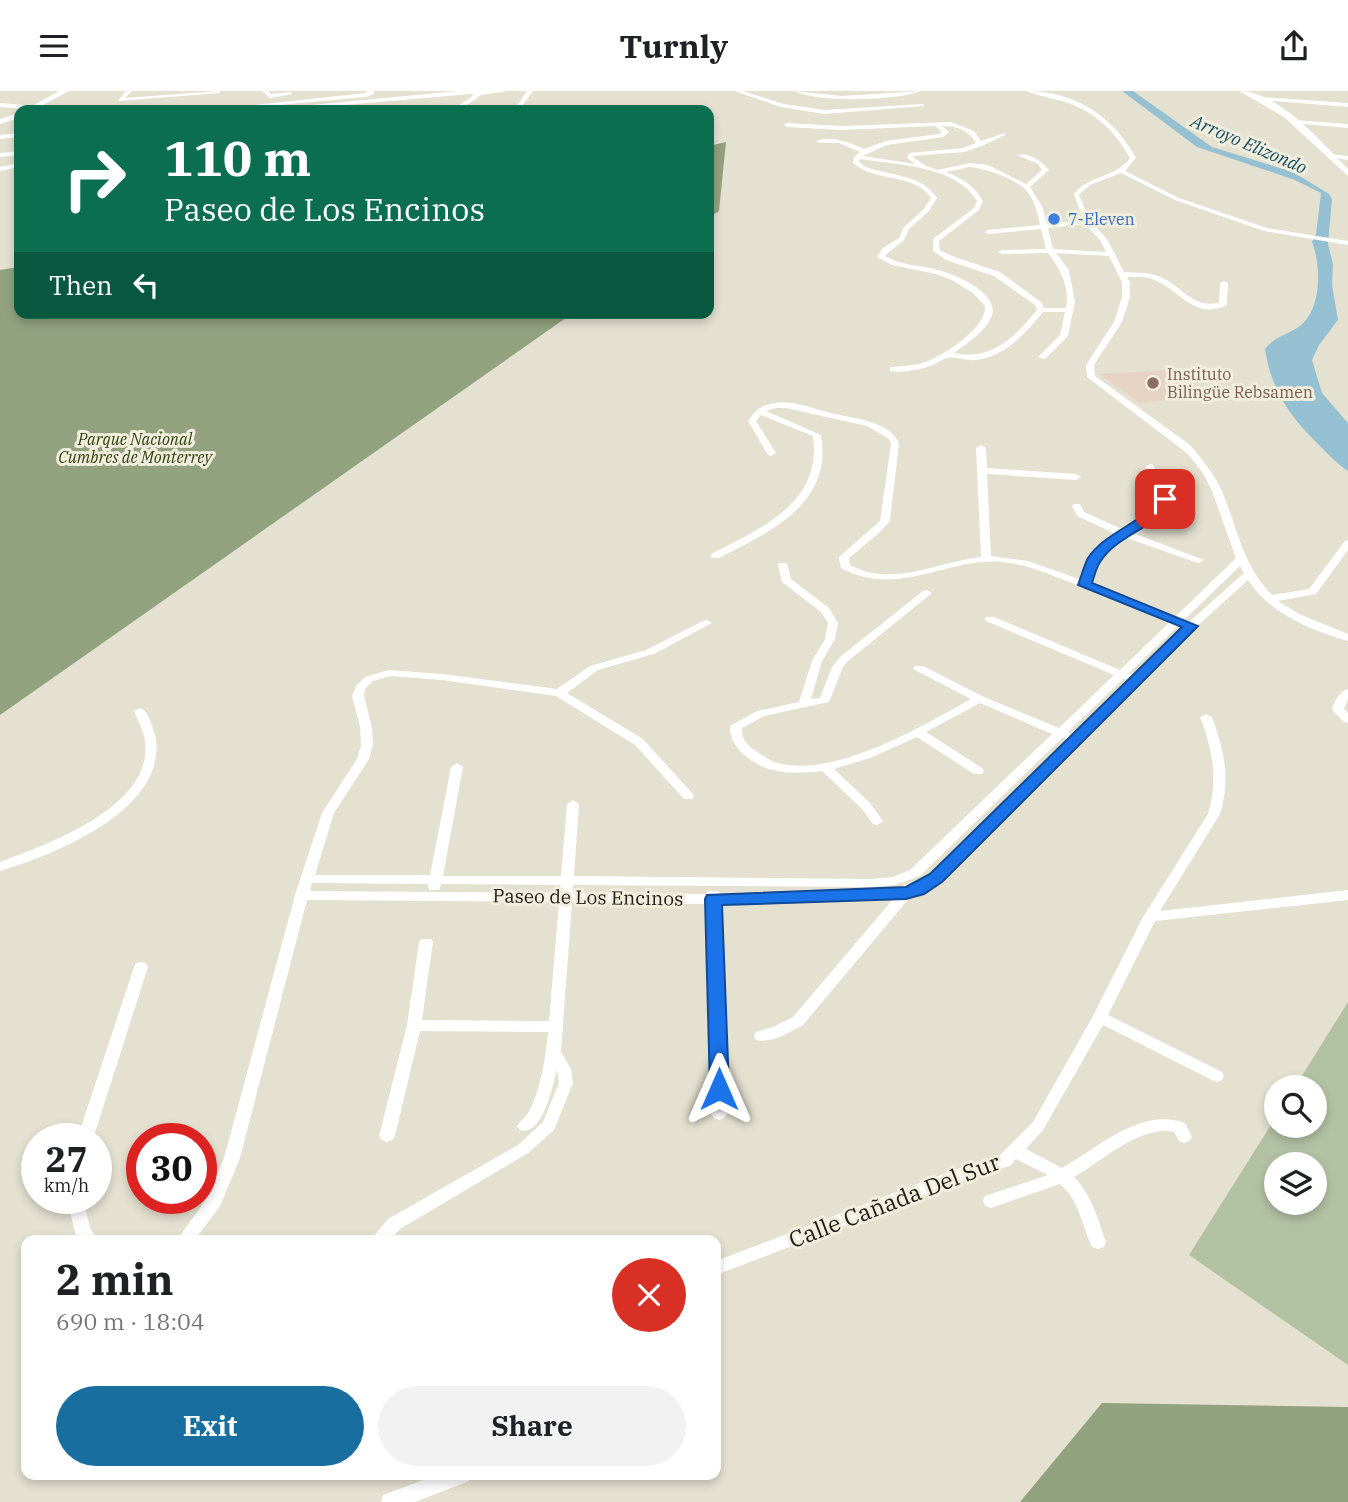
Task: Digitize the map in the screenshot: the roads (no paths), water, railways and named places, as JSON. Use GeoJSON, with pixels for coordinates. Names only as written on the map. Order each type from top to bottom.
{"type":"FeatureCollection","features":[{"type":"Feature","properties":{"kind":"street"},"geometry":{"type":"LineString","coordinates":[[42,105],[65,91]]}},
{"type":"Feature","properties":{"kind":"street"},"geometry":{"type":"LineString","coordinates":[[45,105],[74,91]]}},
{"type":"Feature","properties":{"kind":"street"},"geometry":{"type":"LineString","coordinates":[[129,91],[120,100],[218,92]]}},
{"type":"Feature","properties":{"kind":"street"},"geometry":{"type":"LineString","coordinates":[[265,91],[270,96],[324,91]]}},
{"type":"Feature","properties":{"kind":"street"},"geometry":{"type":"LineString","coordinates":[[266,105],[366,96],[371,94],[371,91]]}},
{"type":"Feature","properties":{"kind":"street"},"geometry":{"type":"LineString","coordinates":[[324,105],[504,91]]}},
{"type":"Feature","properties":{"kind":"street"},"geometry":{"type":"LineString","coordinates":[[737,91],[783,106],[824,112],[922,106]]}},
{"type":"Feature","properties":{"kind":"street"},"geometry":{"type":"LineString","coordinates":[[797,91],[822,97],[843,98],[918,91]]}},
{"type":"Feature","properties":{"kind":"street"},"geometry":{"type":"LineString","coordinates":[[1029,91],[1078,104],[1105,117],[1124,141],[1133,158],[1119,172],[1077,191],[1075,199],[1087,222],[1103,239],[1126,282],[1126,297],[1118,322],[1090,365],[1091,377],[1195,456],[1216,488],[1241,559],[1269,599],[1293,615],[1348,638]]}},
{"type":"Feature","properties":{"kind":"street"},"geometry":{"type":"LineString","coordinates":[[1247,92],[1268,91]]}},
{"type":"Feature","properties":{"kind":"street"},"geometry":{"type":"LineString","coordinates":[[375,105],[481,92]]}},
{"type":"Feature","properties":{"kind":"street"},"geometry":{"type":"LineString","coordinates":[[463,105],[481,92]]}},
{"type":"Feature","properties":{"kind":"street"},"geometry":{"type":"LineString","coordinates":[[1247,92],[1295,122],[1348,174]]}},
{"type":"Feature","properties":{"kind":"street"},"geometry":{"type":"LineString","coordinates":[[1262,99],[1348,105]]}},
{"type":"Feature","properties":{"kind":"street"},"geometry":{"type":"LineString","coordinates":[[1295,122],[1348,126]]}},
{"type":"Feature","properties":{"kind":"street"},"geometry":{"type":"LineString","coordinates":[[786,125],[842,128],[936,124],[962,127],[972,132],[980,145]]}},
{"type":"Feature","properties":{"kind":"street"},"geometry":{"type":"LineString","coordinates":[[893,369],[923,367],[950,355],[984,324],[988,316],[989,304],[985,297],[958,280],[881,257],[902,239],[906,228],[927,210],[934,198],[929,190],[856,163],[860,154],[885,144],[941,137],[946,132],[936,124]]}},
{"type":"Feature","properties":{"kind":"street"},"geometry":{"type":"LineString","coordinates":[[927,169],[910,158],[911,154],[964,150],[1003,134]]}},
{"type":"Feature","properties":{"kind":"street"},"geometry":{"type":"LineString","coordinates":[[819,141],[844,142],[860,154],[939,171],[971,186],[980,201],[977,209],[935,240],[937,251],[948,258],[997,274],[1032,297],[1041,310]]}},
{"type":"Feature","properties":{"kind":"street"},"geometry":{"type":"LineString","coordinates":[[1020,155],[1040,163],[1046,170],[1027,187]]}},
{"type":"Feature","properties":{"kind":"street"},"geometry":{"type":"LineString","coordinates":[[1330,156],[1348,158]]}},
{"type":"Feature","properties":{"kind":"street"},"geometry":{"type":"LineString","coordinates":[[939,171],[966,165],[984,166],[1027,187],[1039,206],[1050,251],[1065,270],[1071,291],[1064,336],[1042,357]]}},
{"type":"Feature","properties":{"kind":"street"},"geometry":{"type":"LineString","coordinates":[[1119,172],[1162,194],[1241,227],[1345,243]]}},
{"type":"Feature","properties":{"kind":"street"},"geometry":{"type":"LineString","coordinates":[[1162,194],[1265,232]]}},
{"type":"Feature","properties":{"kind":"street"},"geometry":{"type":"LineString","coordinates":[[988,232],[1087,222]]}},
{"type":"Feature","properties":{"kind":"street"},"geometry":{"type":"LineString","coordinates":[[1241,227],[1251,225]]}},
{"type":"Feature","properties":{"kind":"street"},"geometry":{"type":"LineString","coordinates":[[1002,252],[1111,254]]}},
{"type":"Feature","properties":{"kind":"street"},"geometry":{"type":"LineString","coordinates":[[1121,274],[1159,279],[1186,301],[1215,307],[1223,305],[1224,283]]}},
{"type":"Feature","properties":{"kind":"street"},"geometry":{"type":"LineString","coordinates":[[950,355],[968,359],[996,354],[1024,331],[1041,310]]}},
{"type":"Feature","properties":{"kind":"street"},"geometry":{"type":"LineString","coordinates":[[1041,310],[1070,310]]}},
{"type":"Feature","properties":{"kind":"street"},"geometry":{"type":"LineString","coordinates":[[771,453],[752,421],[760,412],[771,406],[796,406],[829,416],[867,422],[893,438],[895,444],[885,521],[878,530],[847,554],[844,562],[851,571],[883,579],[1004,558],[1025,563],[1191,626]]}},
{"type":"Feature","properties":{"kind":"street"},"geometry":{"type":"LineString","coordinates":[[715,556],[792,513],[814,479],[819,451],[817,435],[760,412]]}},
{"type":"Feature","properties":{"kind":"street"},"geometry":{"type":"LineString","coordinates":[[981,448],[986,559]]}},
{"type":"Feature","properties":{"kind":"street"},"geometry":{"type":"LineString","coordinates":[[1085,585],[1094,559],[1123,533],[1161,508],[1164,503],[1164,491],[1150,467]]}},
{"type":"Feature","properties":{"kind":"street"},"geometry":{"type":"LineString","coordinates":[[984,471],[1076,477]]}},
{"type":"Feature","properties":{"kind":"street"},"geometry":{"type":"LineString","coordinates":[[1076,506],[1087,518],[1199,560]]}},
{"type":"Feature","properties":{"kind":"street"},"geometry":{"type":"LineString","coordinates":[[1269,599],[1312,591],[1348,543]]}},
{"type":"Feature","properties":{"kind":"street"},"geometry":{"type":"LineString","coordinates":[[761,1036],[789,1028],[799,1021],[915,873],[1241,559]]}},
{"type":"Feature","properties":{"kind":"street"},"geometry":{"type":"LineString","coordinates":[[783,565],[786,580],[825,610],[833,623],[830,639],[817,661],[804,705]]}},
{"type":"Feature","properties":{"kind":"street","name":"Paseo de Los Encinos"},"geometry":{"type":"LineString","coordinates":[[302,895],[434,889],[566,889],[712,883],[877,883],[906,885],[918,890],[936,878],[1191,626],[1249,574]]}},
{"type":"Feature","properties":{"kind":"street"},"geometry":{"type":"LineString","coordinates":[[928,593],[844,659],[825,700],[750,716],[736,726],[734,732],[738,741],[754,757],[772,766],[809,771],[826,768],[917,732],[980,699]]}},
{"type":"Feature","properties":{"kind":"street"},"geometry":{"type":"LineString","coordinates":[[990,619],[1137,680]]}},
{"type":"Feature","properties":{"kind":"street"},"geometry":{"type":"LineString","coordinates":[[559,693],[594,668],[650,652],[707,623]]}},
{"type":"Feature","properties":{"kind":"street"},"geometry":{"type":"LineString","coordinates":[[919,668],[980,699],[1077,740]]}},
{"type":"Feature","properties":{"kind":"street"},"geometry":{"type":"LineString","coordinates":[[188,1235],[214,1201],[232,1158],[302,895],[328,813],[363,759],[367,745],[366,727],[358,696],[364,683],[378,675],[442,677],[559,693],[639,742],[688,796]]}},
{"type":"Feature","properties":{"kind":"street"},"geometry":{"type":"LineString","coordinates":[[1348,692],[1340,702],[1338,710],[1348,720]]}},
{"type":"Feature","properties":{"kind":"street"},"geometry":{"type":"LineString","coordinates":[[0,867],[71,839],[124,803],[141,782],[151,762],[151,729],[140,711]]}},
{"type":"Feature","properties":{"kind":"street","name":"Calle Cañada Del Sur"},"geometry":{"type":"LineString","coordinates":[[721,1266],[976,1169],[1004,1161],[1038,1126],[1100,1017],[1150,918],[1214,814],[1219,800],[1221,763],[1206,717]]}},
{"type":"Feature","properties":{"kind":"street"},"geometry":{"type":"LineString","coordinates":[[917,732],[978,771]]}},
{"type":"Feature","properties":{"kind":"street"},"geometry":{"type":"LineString","coordinates":[[434,889],[457,767]]}},
{"type":"Feature","properties":{"kind":"street"},"geometry":{"type":"LineString","coordinates":[[826,768],[866,806],[877,821]]}},
{"type":"Feature","properties":{"kind":"street"},"geometry":{"type":"LineString","coordinates":[[525,1126],[534,1116],[542,1097],[554,1052],[573,804]]}},
{"type":"Feature","properties":{"kind":"street","name":"Paseo de Los Encinos"},"geometry":{"type":"LineString","coordinates":[[309,879],[434,889]]}},
{"type":"Feature","properties":{"kind":"street"},"geometry":{"type":"LineString","coordinates":[[712,883],[719,1114]]}},
{"type":"Feature","properties":{"kind":"street","name":"Paseo de Los Encinos"},"geometry":{"type":"LineString","coordinates":[[566,889],[713,899],[906,885]]}},
{"type":"Feature","properties":{"kind":"street"},"geometry":{"type":"LineString","coordinates":[[1150,918],[1348,895]]}},
{"type":"Feature","properties":{"kind":"street"},"geometry":{"type":"LineString","coordinates":[[387,1136],[414,1025],[426,942]]}},
{"type":"Feature","properties":{"kind":"street"},"geometry":{"type":"LineString","coordinates":[[90,1123],[141,967]]}},
{"type":"Feature","properties":{"kind":"street"},"geometry":{"type":"LineString","coordinates":[[1100,1017],[1217,1076]]}},
{"type":"Feature","properties":{"kind":"street"},"geometry":{"type":"LineString","coordinates":[[414,1025],[554,1027]]}},
{"type":"Feature","properties":{"kind":"street"},"geometry":{"type":"LineString","coordinates":[[384,1235],[394,1224],[523,1149],[549,1126],[566,1083],[564,1069],[554,1052]]}},
{"type":"Feature","properties":{"kind":"street"},"geometry":{"type":"LineString","coordinates":[[991,1201],[1063,1176],[1118,1142],[1159,1123],[1170,1122],[1180,1127],[1184,1137]]}},
{"type":"Feature","properties":{"kind":"street"},"geometry":{"type":"LineString","coordinates":[[1015,1151],[1072,1182],[1086,1203],[1098,1242]]}},
{"type":"Feature","properties":{"kind":"street"},"geometry":{"type":"LineString","coordinates":[[78,1214],[85,1235]]}},
{"type":"Feature","properties":{"kind":"street"},"geometry":{"type":"LineString","coordinates":[[390,1502],[448,1480]]}},
{"type":"Feature","properties":{"kind":"water"},"geometry":{"type":"Polygon","coordinates":[[[1122,91],[1133,91],[1212,147],[1293,172],[1329,194],[1332,199],[1328,244],[1333,264],[1332,285],[1338,320],[1319,345],[1312,360],[1322,393],[1348,423],[1348,471],[1309,435],[1283,402],[1272,377],[1265,349],[1273,341],[1301,325],[1313,308],[1318,273],[1312,242],[1316,234],[1321,193],[1295,180],[1197,147],[1122,91]]]}},
{"type":"Feature","properties":{"kind":"place","name":"7-Eleven"},"geometry":{"type":"Point","coordinates":[1054,219]}},
{"type":"Feature","properties":{"kind":"place","name":"Instituto Bilingüe Rebsamen"},"geometry":{"type":"Point","coordinates":[1153,383]}},
{"type":"Feature","properties":{"kind":"water label","name":"Arroyo Elizondo"},"geometry":{"type":"Point","coordinates":[1249,144]}},
{"type":"Feature","properties":{"kind":"park label","name":"Parque Nacional Cumbres de Monterrey"},"geometry":{"type":"Point","coordinates":[135,448]}}]}
